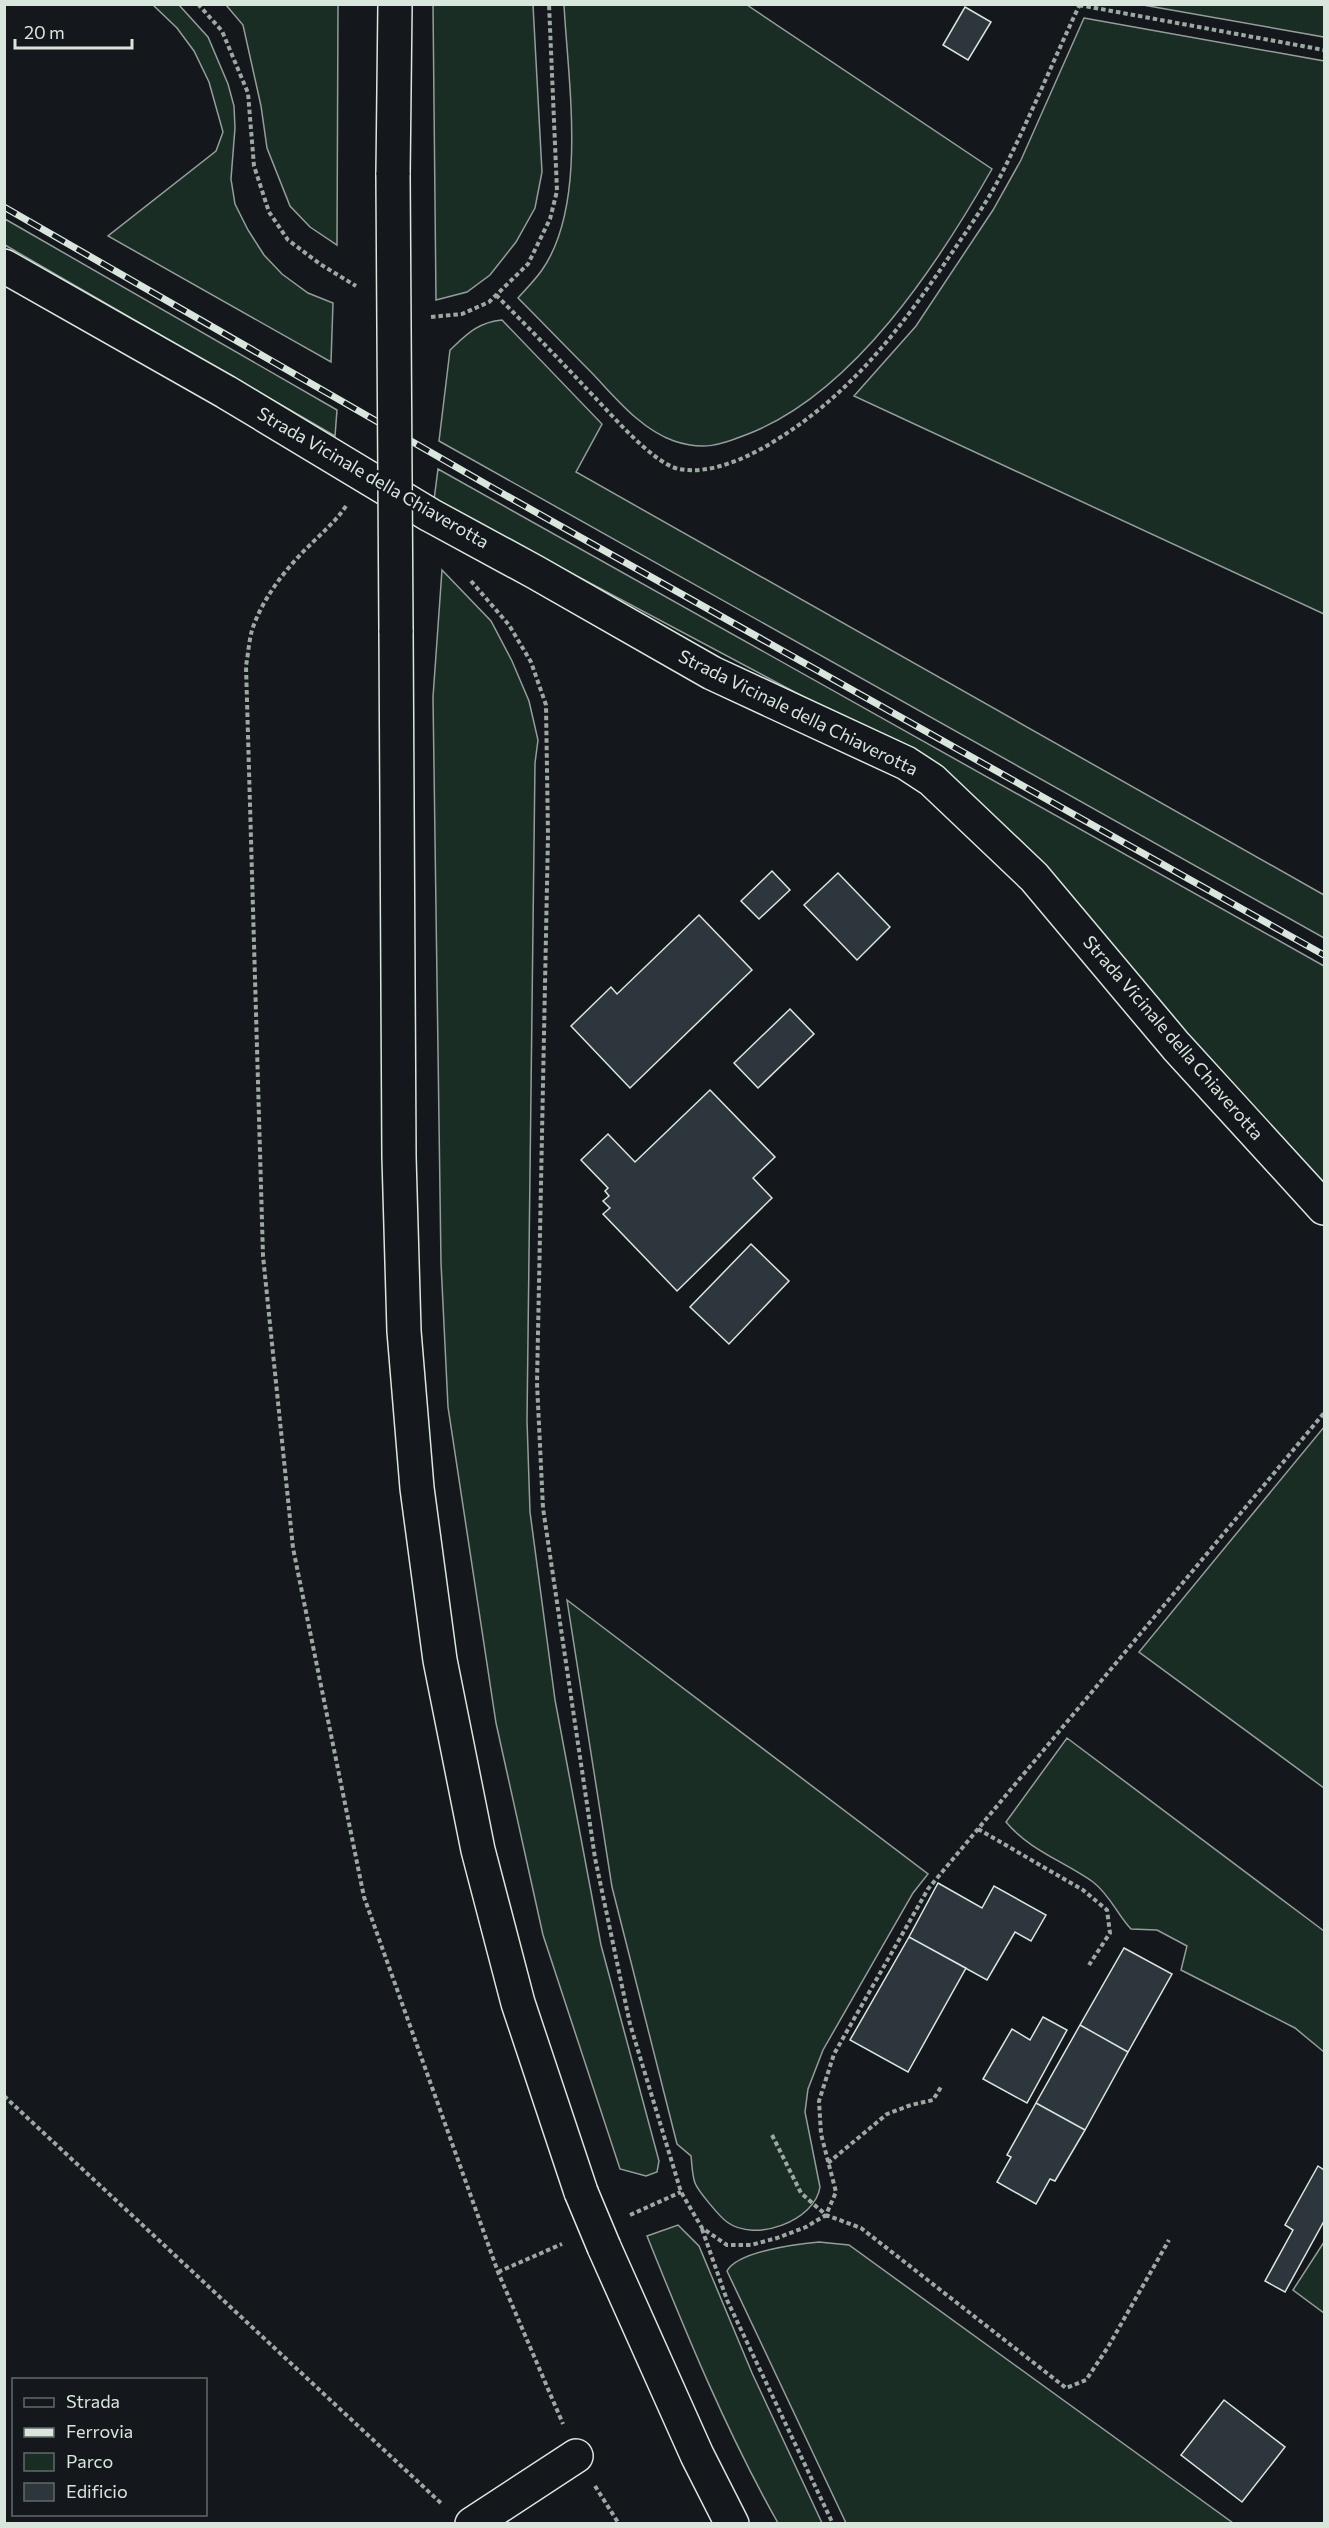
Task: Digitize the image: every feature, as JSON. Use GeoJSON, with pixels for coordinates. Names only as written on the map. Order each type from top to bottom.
{"type":"FeatureCollection","features":[{"type":"Feature","properties":{"kind":"main road"},"geometry":{"type":"LineString","coordinates":[[395,4],[393,175],[399,1157],[404,1331],[417,1488],[440,1660],[478,1850],[518,2003],[581,2192],[697,2455],[732,2523]]}},
{"type":"Feature","properties":{"kind":"main road","name":"Strada Vicinale della Chiaverotta"},"geometry":{"type":"LineString","coordinates":[[4,266],[712,673],[906,763],[932,780],[1034,877],[1176,1046],[1324,1208]]}},
{"type":"Feature","properties":{"kind":"main road"},"geometry":{"type":"LineString","coordinates":[[459,2515],[576,2456]]}},
{"type":"Feature","properties":{"kind":"path"},"geometry":{"type":"LineString","coordinates":[[198,4],[222,31],[248,93],[254,166],[268,212],[288,240],[320,264],[361,289]]}},
{"type":"Feature","properties":{"kind":"path"},"geometry":{"type":"LineString","coordinates":[[421,318],[462,314],[489,302],[528,264],[550,219],[557,191],[549,4]]}},
{"type":"Feature","properties":{"kind":"path"},"geometry":{"type":"LineString","coordinates":[[496,295],[625,428],[660,460],[678,469],[715,467],[755,453],[794,429],[851,383],[906,320],[974,220],[1003,171],[1079,5],[1324,50]]}},
{"type":"Feature","properties":{"kind":"path"},"geometry":{"type":"LineString","coordinates":[[366,476],[335,522],[285,572],[266,600],[252,630],[246,666],[264,1256],[293,1548],[364,1897],[498,2272],[576,2456],[619,2523]]}},
{"type":"Feature","properties":{"kind":"path"},"geometry":{"type":"LineString","coordinates":[[463,572],[509,625],[531,662],[546,705],[548,835],[537,1383],[543,1508],[595,1858],[630,2024],[681,2192],[702,2228],[727,2300],[833,2523]]}},
{"type":"Feature","properties":{"kind":"path"},"geometry":{"type":"LineString","coordinates":[[702,2228],[727,2245],[750,2246],[806,2227],[826,2215],[836,2192],[821,2134],[819,2101],[834,2055],[928,1889],[1324,1413]]}},
{"type":"Feature","properties":{"kind":"path"},"geometry":{"type":"LineString","coordinates":[[978,1829],[1083,1890],[1107,1910],[1110,1933],[1089,1965]]}},
{"type":"Feature","properties":{"kind":"path"},"geometry":{"type":"LineString","coordinates":[[828,2163],[887,2115],[911,2105],[933,2100],[941,2087]]}},
{"type":"Feature","properties":{"kind":"path"},"geometry":{"type":"LineString","coordinates":[[4,2096],[459,2515]]}},
{"type":"Feature","properties":{"kind":"path"},"geometry":{"type":"LineString","coordinates":[[772,2135],[801,2193],[826,2215],[861,2228],[1066,2388],[1086,2380],[1108,2347],[1169,2240]]}},
{"type":"Feature","properties":{"kind":"green space"},"geometry":{"type":"Polygon","coordinates":[[[153,5],[179,5],[208,37],[228,84],[234,106],[235,128],[231,179],[235,204],[264,255],[282,274],[308,293],[333,303],[331,362],[108,236],[216,151],[223,132],[209,82],[194,51],[177,28],[153,5]]]}},
{"type":"Feature","properties":{"kind":"green space"},"geometry":{"type":"Polygon","coordinates":[[[226,5],[338,5],[337,245],[310,227],[290,206],[267,148],[261,106],[243,25],[226,5]]]}},
{"type":"Feature","properties":{"kind":"green space"},"geometry":{"type":"Polygon","coordinates":[[[433,5],[533,5],[542,172],[535,208],[516,242],[490,275],[467,292],[436,300],[433,5]]]}},
{"type":"Feature","properties":{"kind":"green space"},"geometry":{"type":"Polygon","coordinates":[[[564,5],[747,5],[992,169],[946,245],[919,284],[890,322],[858,357],[823,389],[787,415],[748,434],[720,444],[694,446],[674,441],[650,429],[629,411],[518,298],[542,270],[556,243],[565,211],[572,141],[564,5]]]}},
{"type":"Feature","properties":{"kind":"green space"},"geometry":{"type":"Polygon","coordinates":[[[1143,5],[1324,5],[1324,37],[1143,5]]]}},
{"type":"Feature","properties":{"kind":"green space"},"geometry":{"type":"Polygon","coordinates":[[[1084,18],[1324,61],[1324,614],[854,396],[916,326],[993,210],[1021,160],[1084,18]]]}},
{"type":"Feature","properties":{"kind":"green space"},"geometry":{"type":"Polygon","coordinates":[[[5,219],[337,410],[335,436],[5,245],[5,219]]]}},
{"type":"Feature","properties":{"kind":"green space"},"geometry":{"type":"Polygon","coordinates":[[[502,320],[602,424],[576,472],[1324,895],[1324,938],[439,441],[450,350],[479,326],[502,320]]]}},
{"type":"Feature","properties":{"kind":"green space"},"geometry":{"type":"Polygon","coordinates":[[[438,469],[1324,966],[1324,1189],[928,763],[434,500],[438,469]]]}},
{"type":"Feature","properties":{"kind":"green space"},"geometry":{"type":"Polygon","coordinates":[[[442,570],[491,621],[512,661],[529,701],[538,740],[535,763],[527,1420],[530,1512],[555,1700],[601,1945],[659,2161],[657,2172],[646,2176],[620,2169],[543,1935],[496,1723],[448,1407],[441,1263],[433,697],[442,570]]]}},
{"type":"Feature","properties":{"kind":"green space"},"geometry":{"type":"Polygon","coordinates":[[[1324,1427],[1324,1788],[1139,1652],[1324,1427]]]}},
{"type":"Feature","properties":{"kind":"green space"},"geometry":{"type":"Polygon","coordinates":[[[567,1600],[928,1874],[913,1893],[823,2050],[808,2089],[805,2112],[820,2187],[816,2199],[807,2210],[796,2219],[782,2225],[753,2230],[739,2228],[727,2222],[697,2187],[693,2177],[691,2156],[677,2144],[612,1887],[567,1600]]]}},
{"type":"Feature","properties":{"kind":"green space"},"geometry":{"type":"Polygon","coordinates":[[[1067,1738],[1324,1931],[1324,2052],[1295,2028],[1181,1970],[1187,1946],[1157,1930],[1131,1929],[1093,1882],[1036,1848],[1006,1822],[1067,1738]]]}},
{"type":"Feature","properties":{"kind":"green space"},"geometry":{"type":"Polygon","coordinates":[[[678,2225],[699,2246],[752,2373],[822,2523],[778,2523],[741,2453],[692,2345],[647,2236],[678,2225]]]}},
{"type":"Feature","properties":{"kind":"green space"},"geometry":{"type":"Polygon","coordinates":[[[819,2242],[849,2245],[1233,2523],[846,2523],[727,2271],[733,2264],[755,2254],[819,2242]]]}},
{"type":"Feature","properties":{"kind":"green space"},"geometry":{"type":"Polygon","coordinates":[[[1324,2242],[1324,2313],[1293,2290],[1324,2242]]]}},
{"type":"Feature","properties":{"kind":"building"},"geometry":{"type":"Polygon","coordinates":[[[965,7],[991,22],[968,60],[943,45],[965,7]]]}},
{"type":"Feature","properties":{"kind":"building"},"geometry":{"type":"Polygon","coordinates":[[[772,871],[790,890],[759,919],[741,901],[772,871]]]}},
{"type":"Feature","properties":{"kind":"building"},"geometry":{"type":"Polygon","coordinates":[[[838,873],[890,927],[857,960],[804,905],[838,873]]]}},
{"type":"Feature","properties":{"kind":"building"},"geometry":{"type":"Polygon","coordinates":[[[699,915],[752,970],[630,1088],[571,1026],[611,987],[617,994],[699,915]]]}},
{"type":"Feature","properties":{"kind":"building"},"geometry":{"type":"Polygon","coordinates":[[[790,1009],[814,1034],[758,1088],[734,1063],[790,1009]]]}},
{"type":"Feature","properties":{"kind":"building"},"geometry":{"type":"Polygon","coordinates":[[[710,1090],[775,1157],[753,1178],[772,1198],[677,1291],[603,1214],[610,1208],[603,1201],[609,1196],[605,1191],[608,1188],[581,1160],[608,1134],[635,1162],[710,1090]]]}},
{"type":"Feature","properties":{"kind":"building"},"geometry":{"type":"Polygon","coordinates":[[[751,1244],[789,1281],[729,1344],[690,1307],[751,1244]]]}},
{"type":"Feature","properties":{"kind":"building"},"geometry":{"type":"Polygon","coordinates":[[[938,1883],[982,1908],[994,1886],[1046,1915],[1031,1941],[1015,1932],[987,1980],[909,1937],[938,1883]]]}},
{"type":"Feature","properties":{"kind":"building"},"geometry":{"type":"Polygon","coordinates":[[[909,1937],[966,1968],[908,2072],[850,2040],[909,1937]]]}},
{"type":"Feature","properties":{"kind":"building"},"geometry":{"type":"Polygon","coordinates":[[[1124,1948],[1172,1974],[1128,2052],[1080,2025],[1124,1948]]]}},
{"type":"Feature","properties":{"kind":"building"},"geometry":{"type":"Polygon","coordinates":[[[1043,2017],[1067,2030],[1027,2103],[983,2079],[1012,2029],[1030,2040],[1043,2017]]]}},
{"type":"Feature","properties":{"kind":"building"},"geometry":{"type":"Polygon","coordinates":[[[1080,2025],[1128,2052],[1085,2130],[1036,2103],[1080,2025]]]}},
{"type":"Feature","properties":{"kind":"building"},"geometry":{"type":"Polygon","coordinates":[[[1036,2103],[1085,2130],[1055,2181],[1050,2179],[1036,2204],[997,2182],[1011,2157],[1007,2155],[1036,2103]]]}},
{"type":"Feature","properties":{"kind":"building"},"geometry":{"type":"Polygon","coordinates":[[[1318,2166],[1324,2170],[1324,2221],[1285,2292],[1265,2281],[1293,2230],[1285,2225],[1318,2166]]]}},
{"type":"Feature","properties":{"kind":"building"},"geometry":{"type":"Polygon","coordinates":[[[1224,2400],[1285,2447],[1242,2502],[1181,2455],[1224,2400]]]}},
{"type":"Feature","properties":{"kind":"railway"},"geometry":{"type":"LineString","coordinates":[[4,207],[491,487],[1324,955]]}}]}
